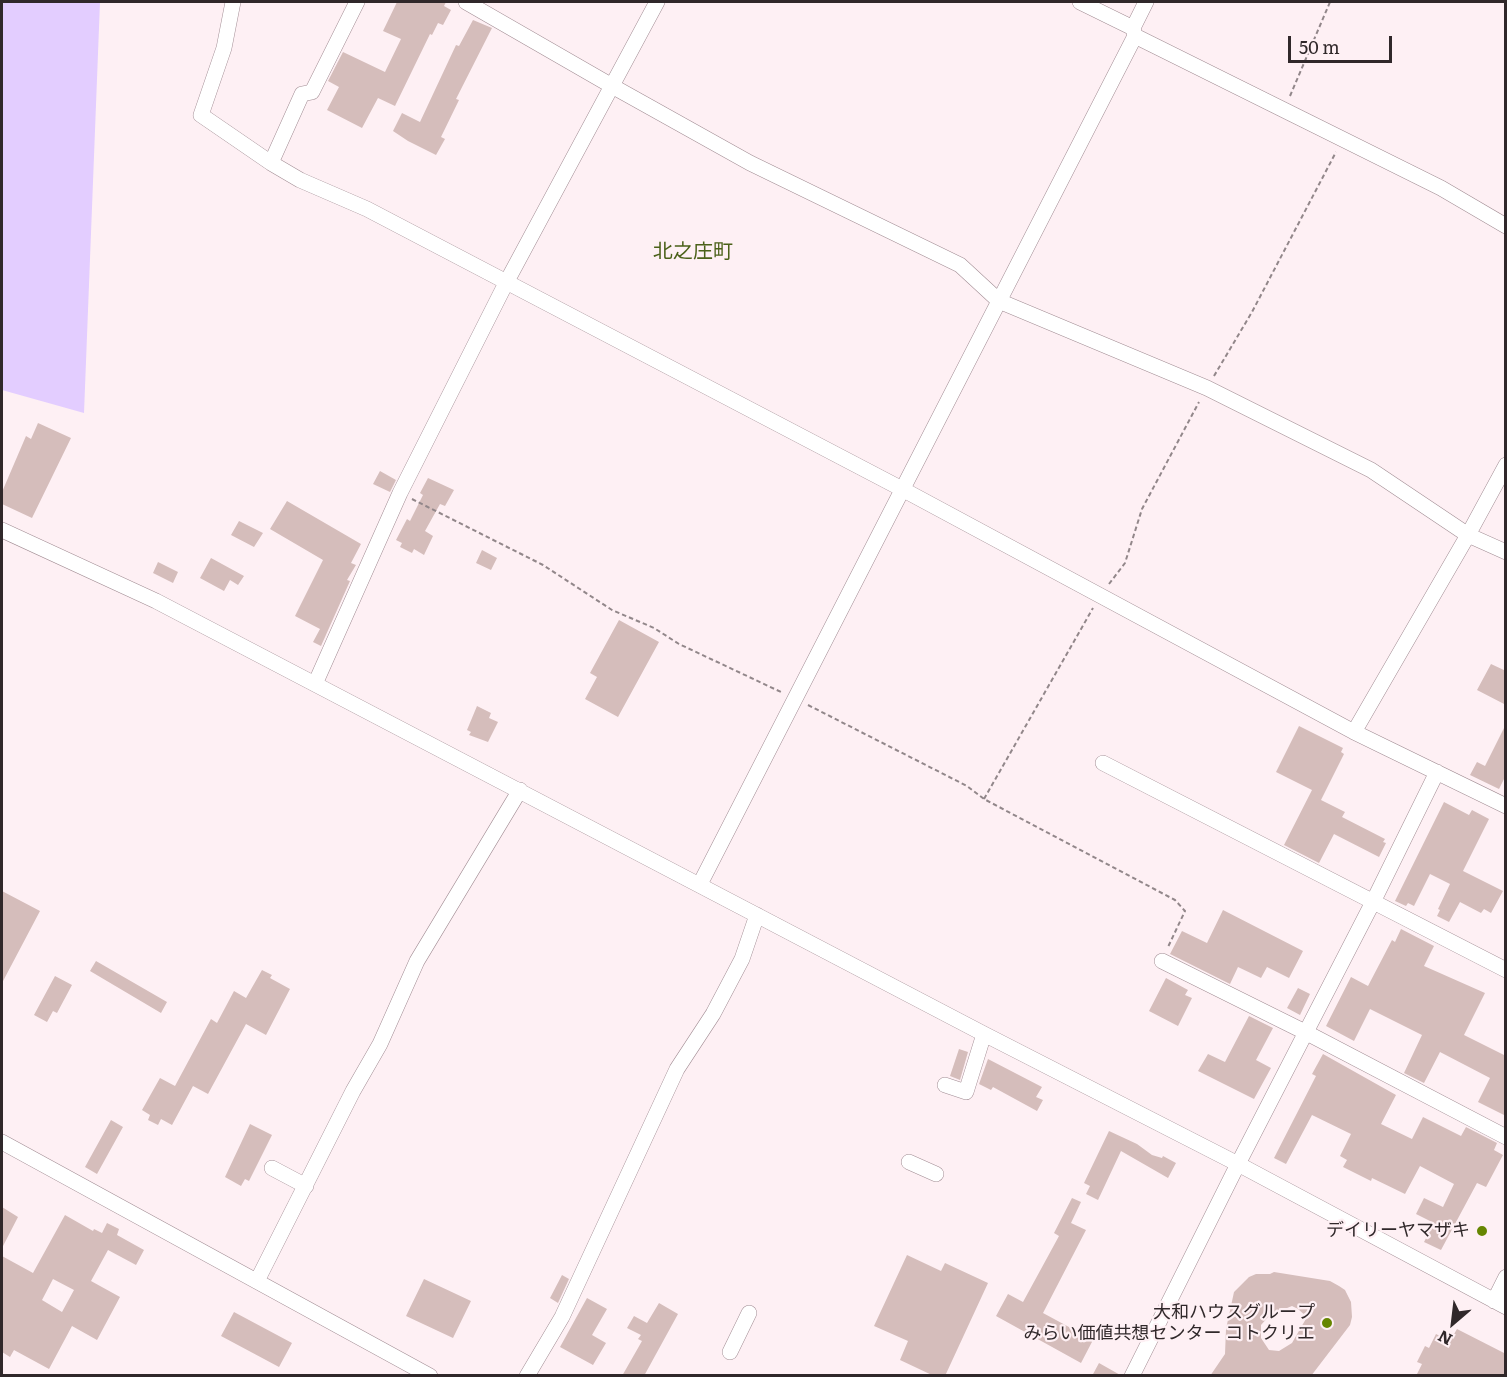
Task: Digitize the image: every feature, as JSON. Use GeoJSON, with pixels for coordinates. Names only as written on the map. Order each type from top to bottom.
{"type":"FeatureCollection","features":[{"type":"Feature","properties":{"kind":"street"},"geometry":{"type":"LineString","coordinates":[[233,2],[224,48],[201,115],[271,164],[300,180],[367,209],[902,489],[1354,732],[1506,806]]}},
{"type":"Feature","properties":{"kind":"street"},"geometry":{"type":"LineString","coordinates":[[271,164],[302,94],[312,92],[357,2]]}},
{"type":"Feature","properties":{"kind":"street"},"geometry":{"type":"LineString","coordinates":[[466,2],[750,163],[960,265],[999,301],[1206,388],[1371,470],[1468,535],[1506,552]]}},
{"type":"Feature","properties":{"kind":"street"},"geometry":{"type":"LineString","coordinates":[[315,684],[400,493],[506,283],[657,2]]}},
{"type":"Feature","properties":{"kind":"street"},"geometry":{"type":"LineString","coordinates":[[1080,2],[1284,110],[1441,188],[1506,226]]}},
{"type":"Feature","properties":{"kind":"street"},"geometry":{"type":"LineString","coordinates":[[700,884],[999,301],[1134,32],[1146,2]]}},
{"type":"Feature","properties":{"kind":"street"},"geometry":{"type":"LineString","coordinates":[[1354,732],[1506,465]]}},
{"type":"Feature","properties":{"kind":"street"},"geometry":{"type":"LineString","coordinates":[[2,530],[156,601],[984,1034],[1238,1164],[1500,1304],[1506,1277]]}},
{"type":"Feature","properties":{"kind":"street"},"geometry":{"type":"LineString","coordinates":[[1103,764],[1506,970]]}},
{"type":"Feature","properties":{"kind":"street"},"geometry":{"type":"LineString","coordinates":[[1132,1376],[1437,772]]}},
{"type":"Feature","properties":{"kind":"street"},"geometry":{"type":"LineString","coordinates":[[257,1281],[380,1044],[417,961],[520,790]]}},
{"type":"Feature","properties":{"kind":"street"},"geometry":{"type":"LineString","coordinates":[[527,1376],[562,1317],[677,1069],[712,1014],[742,959],[757,915]]}},
{"type":"Feature","properties":{"kind":"street"},"geometry":{"type":"LineString","coordinates":[[1162,961],[1307,1033],[1506,1137]]}},
{"type":"Feature","properties":{"kind":"street"},"geometry":{"type":"LineString","coordinates":[[945,1085],[966,1092],[984,1034]]}},
{"type":"Feature","properties":{"kind":"street"},"geometry":{"type":"LineString","coordinates":[[2,1143],[430,1376]]}},
{"type":"Feature","properties":{"kind":"street"},"geometry":{"type":"LineString","coordinates":[[909,1162],[936,1174]]}},
{"type":"Feature","properties":{"kind":"street"},"geometry":{"type":"LineString","coordinates":[[272,1168],[306,1186]]}},
{"type":"Feature","properties":{"kind":"street"},"geometry":{"type":"LineString","coordinates":[[730,1352],[749,1313]]}},
{"type":"Feature","properties":{"kind":"path"},"geometry":{"type":"LineString","coordinates":[[1284,110],[1330,2]]}},
{"type":"Feature","properties":{"kind":"path"},"geometry":{"type":"LineString","coordinates":[[984,799],[1101,594],[1125,563],[1142,509],[1206,388],[1252,312],[1343,140]]}},
{"type":"Feature","properties":{"kind":"path"},"geometry":{"type":"LineString","coordinates":[[400,493],[543,565],[612,610],[654,628],[679,644],[795,699],[967,786],[984,799],[1175,900],[1185,910],[1162,961]]}},
{"type":"Feature","properties":{"kind":"shaded area"},"geometry":{"type":"Polygon","coordinates":[[[2,2],[100,2],[84,413],[2,390],[2,2]]]}},
{"type":"Feature","properties":{"kind":"building"},"geometry":{"type":"Polygon","coordinates":[[[397,2],[446,2],[444,6],[451,10],[443,25],[438,23],[432,35],[430,34],[395,106],[378,98],[362,128],[327,110],[339,87],[328,81],[343,52],[385,72],[401,39],[383,31],[397,2]]]}},
{"type":"Feature","properties":{"kind":"building"},"geometry":{"type":"Polygon","coordinates":[[[473,20],[492,28],[456,99],[459,100],[441,137],[445,139],[436,155],[393,131],[402,113],[420,122],[456,45],[459,46],[473,20]]]}},
{"type":"Feature","properties":{"kind":"building"},"geometry":{"type":"Polygon","coordinates":[[[38,423],[71,438],[32,518],[2,504],[2,492],[26,436],[31,439],[38,423]]]}},
{"type":"Feature","properties":{"kind":"building"},"geometry":{"type":"Polygon","coordinates":[[[380,471],[396,480],[390,492],[373,484],[380,471]]]}},
{"type":"Feature","properties":{"kind":"building"},"geometry":{"type":"Polygon","coordinates":[[[428,478],[454,490],[445,506],[440,504],[425,531],[433,536],[424,555],[414,549],[412,553],[400,547],[402,543],[396,540],[407,519],[410,521],[423,495],[420,493],[428,478]]]}},
{"type":"Feature","properties":{"kind":"building"},"geometry":{"type":"Polygon","coordinates":[[[287,501],[361,544],[351,563],[356,565],[347,580],[350,581],[321,646],[313,642],[320,629],[295,616],[323,560],[270,529],[287,501]]]}},
{"type":"Feature","properties":{"kind":"building"},"geometry":{"type":"Polygon","coordinates":[[[239,521],[263,533],[254,547],[231,535],[239,521]]]}},
{"type":"Feature","properties":{"kind":"building"},"geometry":{"type":"Polygon","coordinates":[[[482,550],[497,558],[491,570],[476,563],[482,550]]]}},
{"type":"Feature","properties":{"kind":"building"},"geometry":{"type":"Polygon","coordinates":[[[211,558],[244,576],[238,585],[230,580],[224,591],[200,578],[211,558]]]}},
{"type":"Feature","properties":{"kind":"building"},"geometry":{"type":"Polygon","coordinates":[[[158,562],[178,572],[173,583],[153,573],[158,562]]]}},
{"type":"Feature","properties":{"kind":"building"},"geometry":{"type":"Polygon","coordinates":[[[619,620],[659,642],[618,717],[585,699],[597,677],[590,673],[619,620]]]}},
{"type":"Feature","properties":{"kind":"building"},"geometry":{"type":"Polygon","coordinates":[[[1491,664],[1506,671],[1506,705],[1477,690],[1491,664]]]}},
{"type":"Feature","properties":{"kind":"building"},"geometry":{"type":"Polygon","coordinates":[[[477,706],[491,713],[489,718],[498,722],[488,742],[469,735],[471,732],[467,730],[477,706]]]}},
{"type":"Feature","properties":{"kind":"building"},"geometry":{"type":"Polygon","coordinates":[[[1506,724],[1506,775],[1499,789],[1470,775],[1477,762],[1485,766],[1506,724]]]}},
{"type":"Feature","properties":{"kind":"building"},"geometry":{"type":"Polygon","coordinates":[[[1299,726],[1343,748],[1341,752],[1344,754],[1321,800],[1345,812],[1342,817],[1385,839],[1383,842],[1386,843],[1379,857],[1334,834],[1319,863],[1284,845],[1312,790],[1276,772],[1299,726]]]}},
{"type":"Feature","properties":{"kind":"building"},"geometry":{"type":"Polygon","coordinates":[[[1444,802],[1469,815],[1472,810],[1489,819],[1463,871],[1503,891],[1491,913],[1484,909],[1481,913],[1460,902],[1449,922],[1437,916],[1450,884],[1430,874],[1414,906],[1408,903],[1406,906],[1395,901],[1444,802]]]}},
{"type":"Feature","properties":{"kind":"building"},"geometry":{"type":"Polygon","coordinates":[[[2,891],[40,911],[2,983],[2,891]]]}},
{"type":"Feature","properties":{"kind":"building"},"geometry":{"type":"Polygon","coordinates":[[[1223,910],[1303,951],[1289,978],[1267,967],[1261,978],[1238,967],[1230,984],[1170,954],[1182,931],[1207,943],[1223,910]]]}},
{"type":"Feature","properties":{"kind":"building"},"geometry":{"type":"Polygon","coordinates":[[[1401,929],[1434,946],[1424,966],[1485,993],[1464,1035],[1506,1056],[1506,1116],[1478,1102],[1490,1078],[1440,1052],[1424,1083],[1404,1073],[1422,1035],[1370,1009],[1354,1041],[1326,1026],[1351,977],[1368,986],[1392,940],[1395,942],[1401,929]]]}},
{"type":"Feature","properties":{"kind":"building"},"geometry":{"type":"Polygon","coordinates":[[[96,961],[167,1002],[161,1013],[90,971],[96,961]]]}},
{"type":"Feature","properties":{"kind":"building"},"geometry":{"type":"Polygon","coordinates":[[[262,970],[272,975],[270,978],[290,989],[266,1035],[246,1024],[208,1094],[193,1086],[172,1125],[161,1119],[158,1125],[148,1120],[150,1115],[142,1110],[160,1078],[175,1086],[211,1019],[217,1023],[234,991],[246,998],[262,970]]]}},
{"type":"Feature","properties":{"kind":"building"},"geometry":{"type":"Polygon","coordinates":[[[55,976],[72,985],[57,1013],[53,1011],[47,1022],[34,1015],[55,976]]]}},
{"type":"Feature","properties":{"kind":"building"},"geometry":{"type":"Polygon","coordinates":[[[1166,978],[1188,990],[1185,995],[1192,998],[1178,1026],[1149,1011],[1166,978]]]}},
{"type":"Feature","properties":{"kind":"building"},"geometry":{"type":"Polygon","coordinates":[[[1298,988],[1310,994],[1300,1015],[1287,1008],[1298,988]]]}},
{"type":"Feature","properties":{"kind":"building"},"geometry":{"type":"Polygon","coordinates":[[[1249,1016],[1273,1028],[1256,1060],[1271,1068],[1254,1099],[1198,1071],[1208,1054],[1225,1062],[1249,1016]]]}},
{"type":"Feature","properties":{"kind":"building"},"geometry":{"type":"Polygon","coordinates":[[[959,1049],[968,1052],[960,1080],[950,1076],[959,1049]]]}},
{"type":"Feature","properties":{"kind":"building"},"geometry":{"type":"Polygon","coordinates":[[[1323,1054],[1396,1095],[1381,1124],[1412,1139],[1423,1117],[1461,1136],[1466,1127],[1497,1143],[1494,1150],[1503,1155],[1486,1187],[1477,1183],[1441,1250],[1424,1242],[1434,1223],[1416,1214],[1424,1198],[1443,1207],[1454,1184],[1420,1166],[1405,1194],[1372,1178],[1371,1181],[1343,1167],[1347,1160],[1340,1156],[1351,1134],[1312,1115],[1286,1164],[1274,1158],[1316,1076],[1312,1074],[1323,1054]]]}},
{"type":"Feature","properties":{"kind":"building"},"geometry":{"type":"Polygon","coordinates":[[[988,1059],[1042,1087],[1036,1097],[1043,1100],[1037,1111],[993,1087],[991,1090],[979,1084],[988,1059]]]}},
{"type":"Feature","properties":{"kind":"building"},"geometry":{"type":"Polygon","coordinates":[[[111,1120],[123,1127],[97,1174],[85,1167],[111,1120]]]}},
{"type":"Feature","properties":{"kind":"building"},"geometry":{"type":"Polygon","coordinates":[[[250,1124],[272,1135],[249,1181],[245,1179],[241,1186],[225,1177],[250,1124]]]}},
{"type":"Feature","properties":{"kind":"building"},"geometry":{"type":"Polygon","coordinates":[[[1109,1131],[1137,1144],[1152,1155],[1162,1158],[1163,1156],[1176,1163],[1168,1178],[1121,1151],[1098,1200],[1086,1194],[1090,1186],[1084,1183],[1109,1131]]]}},
{"type":"Feature","properties":{"kind":"building"},"geometry":{"type":"Polygon","coordinates":[[[1072,1198],[1081,1202],[1071,1223],[1086,1230],[1043,1313],[1093,1340],[1081,1363],[996,1316],[1008,1294],[1023,1302],[1059,1236],[1054,1233],[1072,1198]]]}},
{"type":"Feature","properties":{"kind":"building"},"geometry":{"type":"Polygon","coordinates":[[[2,1207],[18,1217],[2,1248],[2,1207]]]}},
{"type":"Feature","properties":{"kind":"building"},"geometry":{"type":"Polygon","coordinates":[[[65,1215],[93,1231],[94,1229],[102,1233],[107,1223],[119,1229],[117,1235],[144,1250],[136,1265],[108,1250],[91,1281],[120,1297],[97,1340],[72,1326],[49,1369],[14,1350],[10,1357],[2,1352],[2,1256],[33,1273],[65,1215]],[[53,1279],[42,1300],[62,1312],[74,1290],[53,1279]]]}},
{"type":"Feature","properties":{"kind":"building"},"geometry":{"type":"Polygon","coordinates":[[[907,1255],[941,1271],[945,1263],[988,1283],[945,1376],[934,1376],[900,1360],[908,1341],[874,1326],[907,1255]]]}},
{"type":"Feature","properties":{"kind":"building","name":"大和ハウスグループ みらい価値共想センター コトクリエ"},"geometry":{"type":"Polygon","coordinates":[[[1274,1272],[1330,1281],[1339,1286],[1345,1290],[1351,1302],[1350,1325],[1311,1376],[1210,1376],[1225,1354],[1226,1329],[1234,1292],[1249,1277],[1256,1274],[1274,1272]],[[1292,1306],[1270,1315],[1261,1325],[1261,1338],[1269,1350],[1279,1351],[1292,1343],[1307,1317],[1292,1306]]]}},
{"type":"Feature","properties":{"kind":"building"},"geometry":{"type":"Polygon","coordinates":[[[562,1275],[569,1279],[558,1303],[550,1298],[562,1275]]]}},
{"type":"Feature","properties":{"kind":"building"},"geometry":{"type":"Polygon","coordinates":[[[424,1279],[471,1301],[453,1338],[406,1316],[424,1279]]]}},
{"type":"Feature","properties":{"kind":"building"},"geometry":{"type":"Polygon","coordinates":[[[587,1298],[607,1309],[592,1335],[606,1343],[593,1365],[560,1347],[587,1298]]]}},
{"type":"Feature","properties":{"kind":"building"},"geometry":{"type":"Polygon","coordinates":[[[659,1303],[678,1314],[644,1376],[622,1376],[642,1341],[638,1339],[641,1335],[627,1328],[634,1316],[647,1323],[659,1303]]]}},
{"type":"Feature","properties":{"kind":"building"},"geometry":{"type":"Polygon","coordinates":[[[234,1312],[292,1343],[279,1367],[221,1336],[234,1312]]]}},
{"type":"Feature","properties":{"kind":"building"},"geometry":{"type":"Polygon","coordinates":[[[1457,1329],[1506,1354],[1506,1376],[1416,1376],[1422,1364],[1417,1362],[1425,1346],[1429,1348],[1436,1334],[1450,1341],[1457,1329]]]}},
{"type":"Feature","properties":{"kind":"building"},"geometry":{"type":"Polygon","coordinates":[[[1099,1363],[1122,1376],[1092,1376],[1099,1363]]]}},
{"type":"Feature","properties":{"kind":"place","name":"デイリーヤマザキ"},"geometry":{"type":"Point","coordinates":[1482,1231]}},
{"type":"Feature","properties":{"kind":"place","name":"大和ハウスグループ みらい価値共想センター コトクリエ"},"geometry":{"type":"Point","coordinates":[1327,1323]}},
{"type":"Feature","properties":{"kind":"district","name":"北之庄町"},"geometry":{"type":"Point","coordinates":[693,252]}}]}
